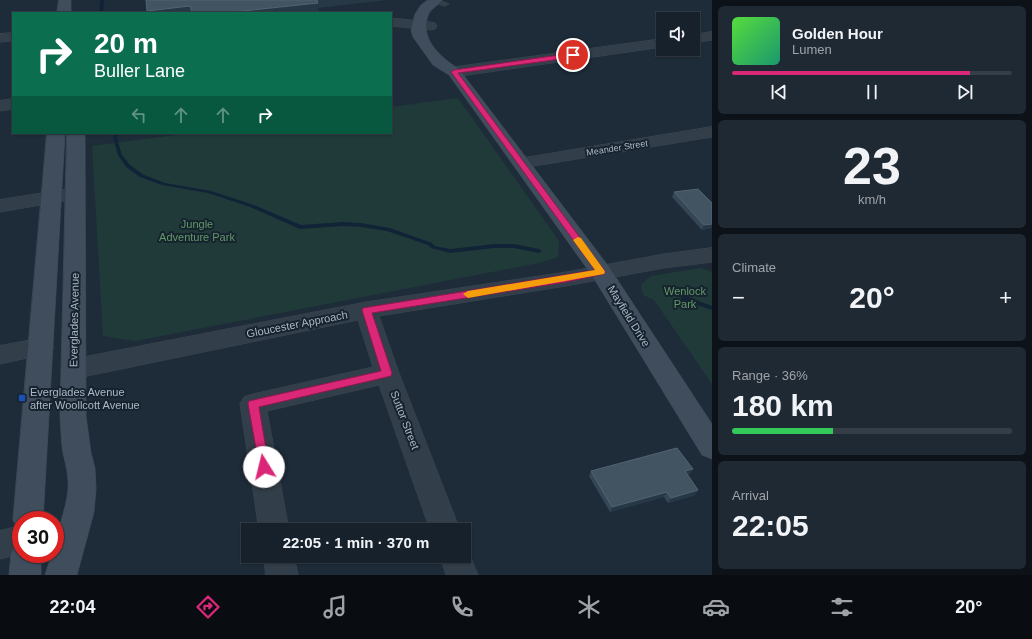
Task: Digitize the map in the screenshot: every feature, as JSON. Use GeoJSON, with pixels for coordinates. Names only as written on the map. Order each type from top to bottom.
{"type":"FeatureCollection","features":[{"type":"Feature","properties":{"kind":"main road"},"geometry":{"type":"LineString","coordinates":[[64,0],[64,12]]}},
{"type":"Feature","properties":{"kind":"main road"},"geometry":{"type":"LineString","coordinates":[[432,33],[422,14],[426,8],[439,1]]}},
{"type":"Feature","properties":{"kind":"main road","name":"Mayfield Drive"},"geometry":{"type":"LineString","coordinates":[[454,72],[453,61],[432,33],[420,37],[438,62],[454,72],[601,272],[712,447]]}},
{"type":"Feature","properties":{"kind":"main road"},"geometry":{"type":"LineString","coordinates":[[29,511],[42,347],[56,134]]}},
{"type":"Feature","properties":{"kind":"main road","name":"Everglades Avenue"},"geometry":{"type":"LineString","coordinates":[[61,575],[79,512],[82,490],[81,468],[74,433],[73,369],[76,134]]}},
{"type":"Feature","properties":{"kind":"main road"},"geometry":{"type":"LineString","coordinates":[[25,575],[26,563]]}},
{"type":"Feature","properties":{"kind":"street"},"geometry":{"type":"LineString","coordinates":[[392,22],[432,33]]}},
{"type":"Feature","properties":{"kind":"street"},"geometry":{"type":"LineString","coordinates":[[700,38],[712,36]]}},
{"type":"Feature","properties":{"kind":"street"},"geometry":{"type":"LineString","coordinates":[[0,38],[12,37]]}},
{"type":"Feature","properties":{"kind":"street"},"geometry":{"type":"LineString","coordinates":[[454,72],[656,44]]}},
{"type":"Feature","properties":{"kind":"street"},"geometry":{"type":"LineString","coordinates":[[0,106],[12,104]]}},
{"type":"Feature","properties":{"kind":"street","name":"Meander Street"},"geometry":{"type":"LineString","coordinates":[[522,163],[712,132]]}},
{"type":"Feature","properties":{"kind":"street"},"geometry":{"type":"LineString","coordinates":[[0,206],[75,194]]}},
{"type":"Feature","properties":{"kind":"street","name":"Gloucester Approach"},"geometry":{"type":"LineString","coordinates":[[73,369],[366,310],[566,279],[664,261],[712,255]]}},
{"type":"Feature","properties":{"kind":"street","name":"Suttor Street"},"geometry":{"type":"LineString","coordinates":[[366,310],[387,373],[443,523]]}},
{"type":"Feature","properties":{"kind":"street"},"geometry":{"type":"LineString","coordinates":[[0,355],[42,347]]}},
{"type":"Feature","properties":{"kind":"street"},"geometry":{"type":"LineString","coordinates":[[273,523],[253,404],[387,373]]}},
{"type":"Feature","properties":{"kind":"street"},"geometry":{"type":"LineString","coordinates":[[0,544],[12,542]]}},
{"type":"Feature","properties":{"kind":"street"},"geometry":{"type":"LineString","coordinates":[[280,563],[282,575]]}},
{"type":"Feature","properties":{"kind":"street"},"geometry":{"type":"LineString","coordinates":[[458,563],[462,575]]}},
{"type":"Feature","properties":{"kind":"green space","name":"Jungle Adventure Park"},"geometry":{"type":"Polygon","coordinates":[[[458,98],[559,241],[558,257],[539,263],[135,341],[103,336],[92,146],[183,134],[392,134],[392,107],[458,98]]]}},
{"type":"Feature","properties":{"kind":"green space","name":"Wenlock Park"},"geometry":{"type":"Polygon","coordinates":[[[701,268],[712,272],[712,384],[654,300],[643,295],[641,285],[651,276],[701,268]]]}},
{"type":"Feature","properties":{"kind":"building"},"geometry":{"type":"Polygon","coordinates":[[[146,0],[317,0],[318,3],[233,12],[192,12],[190,6],[147,11],[146,0]]]}},
{"type":"Feature","properties":{"kind":"building"},"geometry":{"type":"Polygon","coordinates":[[[698,189],[712,203],[712,224],[704,225],[674,192],[698,189]]]}},
{"type":"Feature","properties":{"kind":"building"},"geometry":{"type":"Polygon","coordinates":[[[677,448],[693,469],[685,471],[698,490],[671,498],[667,492],[612,507],[591,471],[677,448]]]}},
{"type":"Feature","properties":{"kind":"waterway"},"geometry":{"type":"LineString","coordinates":[[101,12],[102,0]]}},
{"type":"Feature","properties":{"kind":"waterway"},"geometry":{"type":"LineString","coordinates":[[116,134],[115,138],[120,155],[128,166],[142,176],[164,184],[209,192],[252,206],[300,227],[343,224],[388,229],[430,244],[433,247],[450,251],[495,246],[514,246],[539,251]]}},
{"type":"Feature","properties":{"kind":"waterway"},"geometry":{"type":"LineString","coordinates":[[684,298],[712,308]]}},
{"type":"Feature","properties":{"kind":"slow traffic"},"geometry":{"type":"LineString","coordinates":[[468,294],[601,272],[578,240]]}},
{"type":"Feature","properties":{"kind":"place","name":"Everglades Avenue after Woollcott Avenue"},"geometry":{"type":"Point","coordinates":[22,398]}},
{"type":"Feature","properties":{"kind":"route"},"geometry":{"type":"LineString","coordinates":[[264,467],[253,404],[387,373],[366,310],[566,279],[601,272],[454,72],[573,55]]}}]}
